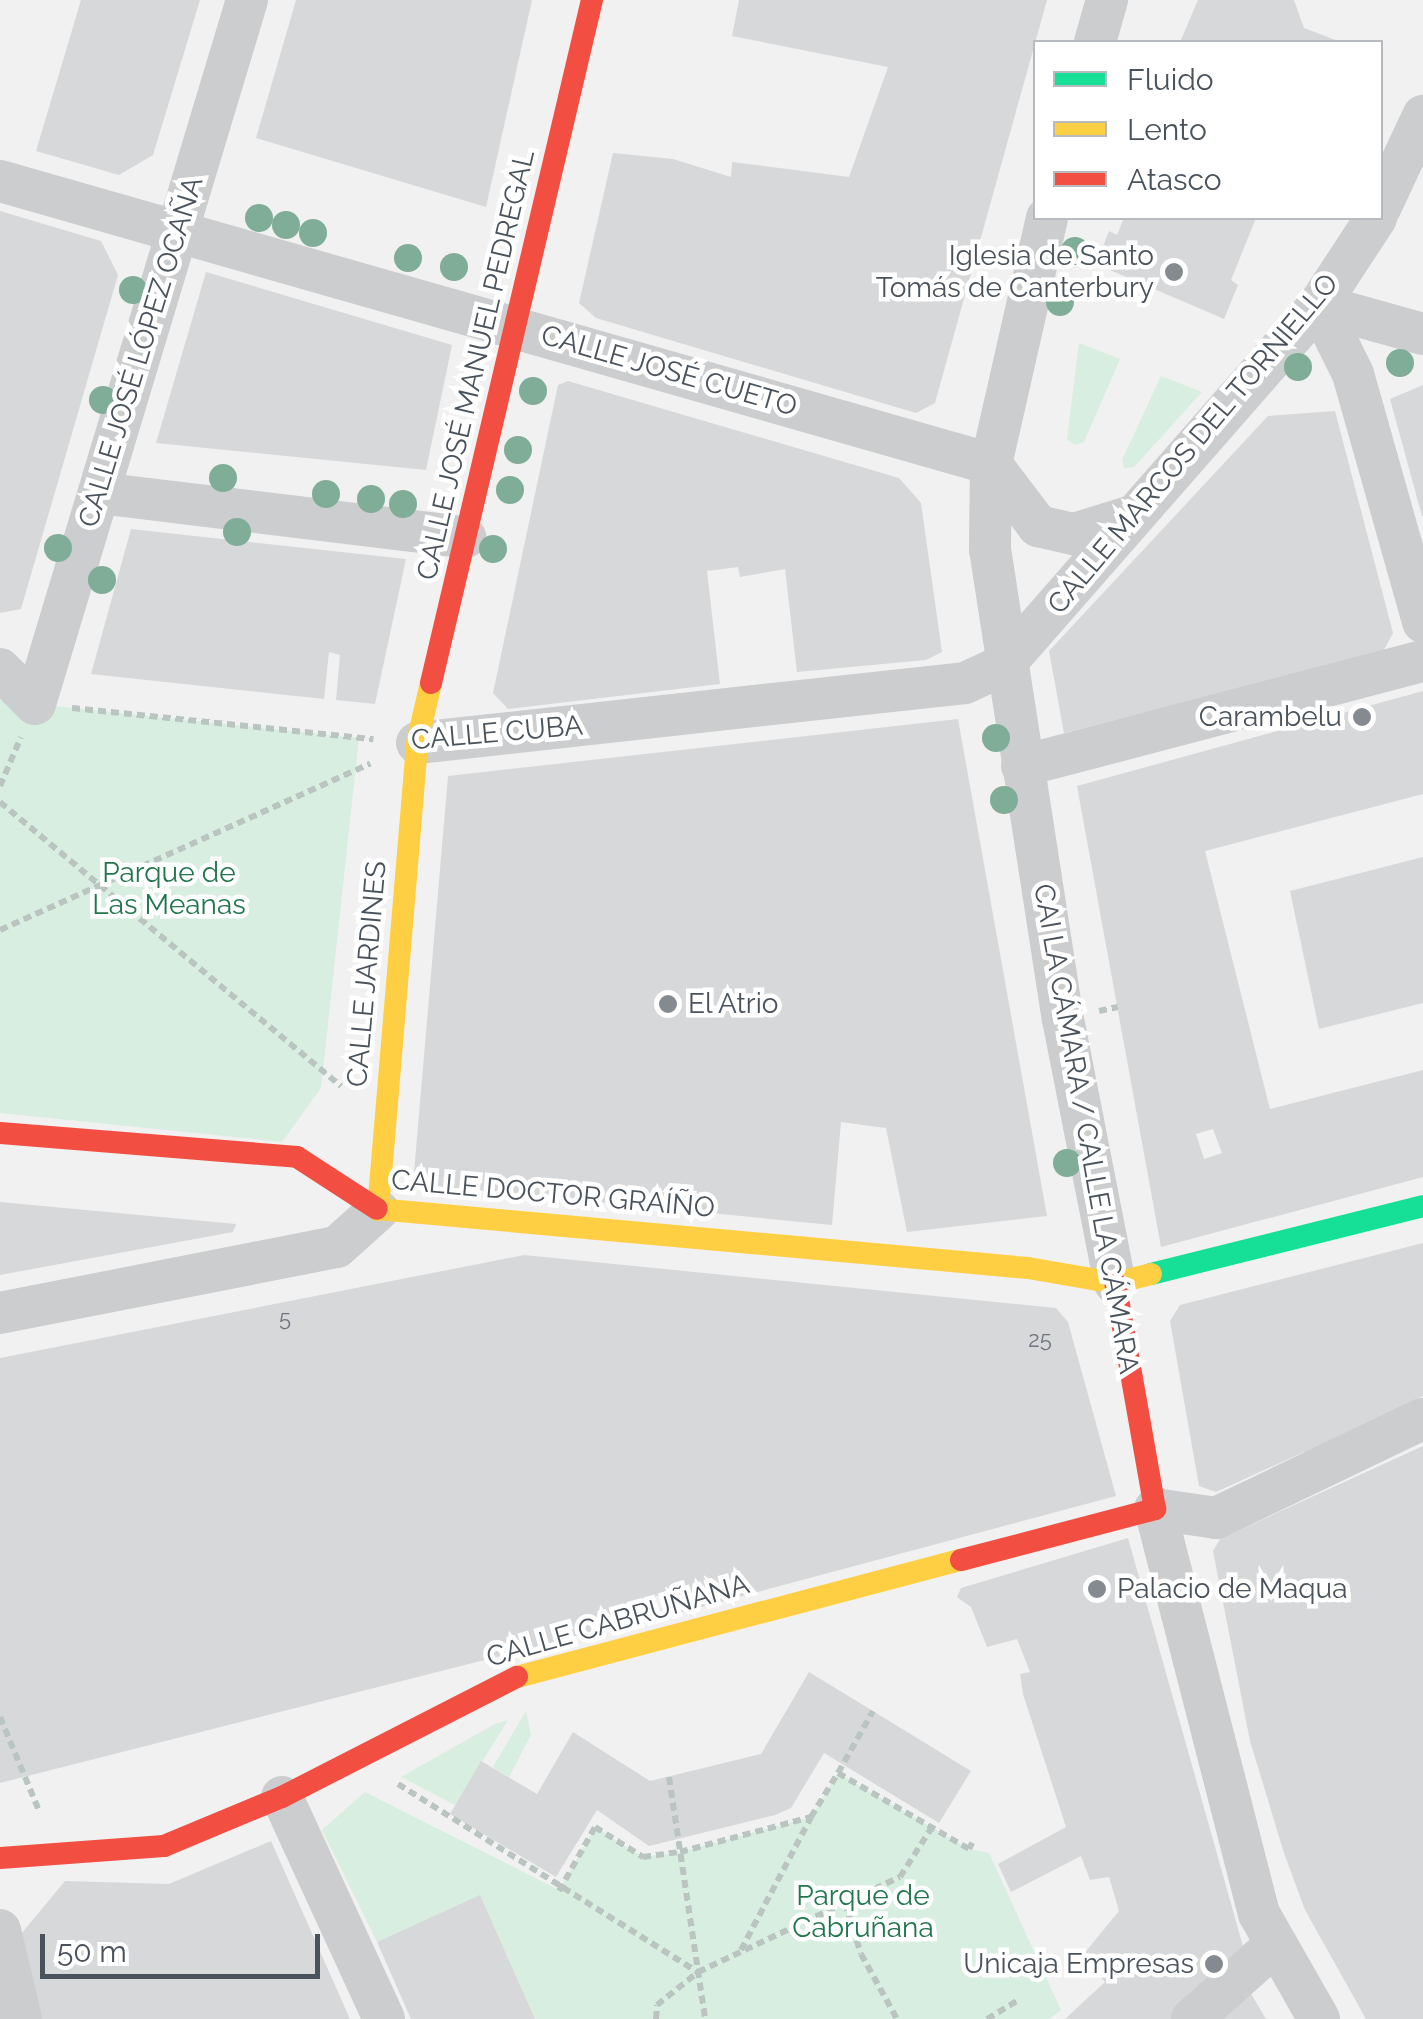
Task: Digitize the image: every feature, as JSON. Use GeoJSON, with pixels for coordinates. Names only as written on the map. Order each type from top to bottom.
{"type":"FeatureCollection","features":[{"type":"Feature","properties":{"kind":"street","name":"CALLE JOSÉ LÓPEZ OCAÑA"},"geometry":{"type":"LineString","coordinates":[[35,704],[246,0]]}},
{"type":"Feature","properties":{"kind":"street","name":"CALLE JOSÉ MANUEL PEDREGAL"},"geometry":{"type":"LineString","coordinates":[[417,743],[592,0]]}},
{"type":"Feature","properties":{"kind":"street"},"geometry":{"type":"LineString","coordinates":[[1096,40],[1107,0]]}},
{"type":"Feature","properties":{"kind":"street"},"geometry":{"type":"LineString","coordinates":[[1383,202],[1423,116]]}},
{"type":"Feature","properties":{"kind":"street","name":"CALLE JOSÉ CUETO"},"geometry":{"type":"LineString","coordinates":[[0,180],[991,464]]}},
{"type":"Feature","properties":{"kind":"street","name":"CAI LA CÁMARA / CALLE LA CÁMARA"},"geometry":{"type":"LineString","coordinates":[[1046,220],[991,464],[990,549],[1004,665],[1155,1509],[1260,1914],[1274,1946],[1319,2019]]}},
{"type":"Feature","properties":{"kind":"street","name":"CALLE MARCOS DEL TORNIELLO"},"geometry":{"type":"LineString","coordinates":[[1004,665],[1319,305],[1375,220]]}},
{"type":"Feature","properties":{"kind":"street"},"geometry":{"type":"LineString","coordinates":[[1319,305],[1423,334]]}},
{"type":"Feature","properties":{"kind":"street"},"geometry":{"type":"LineString","coordinates":[[1319,305],[1353,374],[1423,622]]}},
{"type":"Feature","properties":{"kind":"street"},"geometry":{"type":"LineString","coordinates":[[991,464],[1038,526],[1074,534],[1136,514]]}},
{"type":"Feature","properties":{"kind":"street"},"geometry":{"type":"LineString","coordinates":[[100,493],[464,537]]}},
{"type":"Feature","properties":{"kind":"street"},"geometry":{"type":"LineString","coordinates":[[1022,766],[1423,662]]}},
{"type":"Feature","properties":{"kind":"street","name":"CALLE CUBA"},"geometry":{"type":"LineString","coordinates":[[417,743],[966,683],[1004,665]]}},
{"type":"Feature","properties":{"kind":"street"},"geometry":{"type":"LineString","coordinates":[[0,669],[35,704]]}},
{"type":"Feature","properties":{"kind":"street","name":"CALLE JARDINES"},"geometry":{"type":"LineString","coordinates":[[378,1210],[417,743]]}},
{"type":"Feature","properties":{"kind":"street","name":"CALLE DOCTOR GRAÍÑO"},"geometry":{"type":"LineString","coordinates":[[0,1132],[297,1157],[378,1210],[1009,1266],[1115,1283]]}},
{"type":"Feature","properties":{"kind":"street"},"geometry":{"type":"LineString","coordinates":[[1115,1283],[1423,1206]]}},
{"type":"Feature","properties":{"kind":"street"},"geometry":{"type":"LineString","coordinates":[[0,1314],[337,1247],[378,1210]]}},
{"type":"Feature","properties":{"kind":"street"},"geometry":{"type":"LineString","coordinates":[[1155,1509],[1216,1518],[1423,1419]]}},
{"type":"Feature","properties":{"kind":"street","name":"CALLE CABRUÑANA"},"geometry":{"type":"LineString","coordinates":[[0,1858],[164,1846],[282,1797],[497,1682],[1155,1509]]}},
{"type":"Feature","properties":{"kind":"street"},"geometry":{"type":"LineString","coordinates":[[282,1797],[384,2019]]}},
{"type":"Feature","properties":{"kind":"street"},"geometry":{"type":"LineString","coordinates":[[0,1930],[21,2019]]}},
{"type":"Feature","properties":{"kind":"street"},"geometry":{"type":"LineString","coordinates":[[1192,2019],[1274,1946]]}},
{"type":"Feature","properties":{"kind":"path","name":"CALLE CUBA"},"geometry":{"type":"LineString","coordinates":[[35,704],[417,743]]}},
{"type":"Feature","properties":{"kind":"path"},"geometry":{"type":"LineString","coordinates":[[0,786],[35,704]]}},
{"type":"Feature","properties":{"kind":"path"},"geometry":{"type":"LineString","coordinates":[[0,930],[417,743]]}},
{"type":"Feature","properties":{"kind":"path"},"geometry":{"type":"LineString","coordinates":[[0,802],[385,1122]]}},
{"type":"Feature","properties":{"kind":"path"},"geometry":{"type":"LineString","coordinates":[[740,1952],[811,1817],[874,1711]]}},
{"type":"Feature","properties":{"kind":"path"},"geometry":{"type":"LineString","coordinates":[[0,1717],[56,1855]]}},
{"type":"Feature","properties":{"kind":"path"},"geometry":{"type":"LineString","coordinates":[[360,1758],[560,1890],[698,1972]]}},
{"type":"Feature","properties":{"kind":"path"},"geometry":{"type":"LineString","coordinates":[[838,1772],[969,1849],[972,1842]]}},
{"type":"Feature","properties":{"kind":"path"},"geometry":{"type":"LineString","coordinates":[[668,1777],[705,2019]]}},
{"type":"Feature","properties":{"kind":"path"},"geometry":{"type":"LineString","coordinates":[[560,1890],[596,1827],[643,1858],[811,1817]]}},
{"type":"Feature","properties":{"kind":"path"},"geometry":{"type":"LineString","coordinates":[[656,2019],[658,2005],[698,1972],[900,1877],[932,1827]]}},
{"type":"Feature","properties":{"kind":"path"},"geometry":{"type":"LineString","coordinates":[[845,1903],[862,1954],[897,2019]]}},
{"type":"Feature","properties":{"kind":"path"},"geometry":{"type":"LineString","coordinates":[[986,2019],[1019,2000]]}},
{"type":"Feature","properties":{"kind":"green space"},"geometry":{"type":"Polygon","coordinates":[[[1079,343],[1120,359],[1084,442],[1075,445],[1067,440],[1079,343]]]}},
{"type":"Feature","properties":{"kind":"green space"},"geometry":{"type":"Polygon","coordinates":[[[1161,376],[1202,392],[1134,467],[1124,468],[1122,460],[1161,376]]]}},
{"type":"Feature","properties":{"kind":"green space","name":"Parque de Las Meanas"},"geometry":{"type":"Polygon","coordinates":[[[0,700],[25,709],[35,704],[359,738],[321,1088],[282,1142],[0,1113],[0,700]]]}},
{"type":"Feature","properties":{"kind":"green space"},"geometry":{"type":"Polygon","coordinates":[[[526,1711],[531,1735],[509,1777],[493,1767],[526,1711]]]}},
{"type":"Feature","properties":{"kind":"green space"},"geometry":{"type":"Polygon","coordinates":[[[508,1720],[455,1805],[401,1777],[495,1724],[508,1720]]]}},
{"type":"Feature","properties":{"kind":"green space","name":"Parque de Cabruñana"},"geometry":{"type":"Polygon","coordinates":[[[838,1773],[969,1849],[989,1853],[1061,2010],[1049,2019],[535,2019],[480,1896],[377,1942],[322,1830],[365,1792],[559,1890],[595,1827],[643,1857],[680,1852],[811,1817],[838,1773]]]}},
{"type":"Feature","properties":{"kind":"building"},"geometry":{"type":"Polygon","coordinates":[[[81,0],[200,0],[153,155],[119,175],[36,151],[81,0]]]}},
{"type":"Feature","properties":{"kind":"building"},"geometry":{"type":"Polygon","coordinates":[[[296,0],[532,0],[486,207],[256,138],[296,0]]]}},
{"type":"Feature","properties":{"kind":"building"},"geometry":{"type":"Polygon","coordinates":[[[739,0],[1047,0],[935,403],[916,413],[596,318],[579,303],[613,153],[673,159],[731,177],[732,162],[849,177],[888,67],[732,36],[739,0]]]}},
{"type":"Feature","properties":{"kind":"building"},"geometry":{"type":"Polygon","coordinates":[[[1198,0],[1294,0],[1304,28],[1336,40],[1181,40],[1198,0]]]}},
{"type":"Feature","properties":{"kind":"building"},"geometry":{"type":"Polygon","coordinates":[[[0,211],[101,241],[118,275],[21,609],[0,613],[0,211]]]}},
{"type":"Feature","properties":{"kind":"building","name":"Iglesia de Santo Tomás de Canterbury"},"geometry":{"type":"Polygon","coordinates":[[[1123,220],[1255,220],[1231,280],[1238,285],[1224,319],[1096,264],[1109,231],[1117,235],[1123,220]]]}},
{"type":"Feature","properties":{"kind":"building"},"geometry":{"type":"Polygon","coordinates":[[[206,272],[452,345],[426,470],[156,443],[206,272]]]}},
{"type":"Feature","properties":{"kind":"building"},"geometry":{"type":"Polygon","coordinates":[[[568,381],[899,478],[921,503],[942,652],[926,660],[797,672],[785,569],[740,577],[738,567],[707,571],[720,684],[508,709],[493,693],[558,385],[568,381]]]}},
{"type":"Feature","properties":{"kind":"building"},"geometry":{"type":"Polygon","coordinates":[[[1423,385],[1423,516],[1422,516],[1390,399],[1423,385]]]}},
{"type":"Feature","properties":{"kind":"building"},"geometry":{"type":"Polygon","coordinates":[[[1335,411],[1393,633],[1383,652],[1064,733],[1049,651],[1268,416],[1335,411]]]}},
{"type":"Feature","properties":{"kind":"building"},"geometry":{"type":"Polygon","coordinates":[[[131,529],[406,559],[375,704],[336,700],[340,655],[329,652],[324,699],[91,674],[131,529]]]}},
{"type":"Feature","properties":{"kind":"building"},"geometry":{"type":"Polygon","coordinates":[[[1423,691],[1423,794],[1205,851],[1270,1109],[1423,1070],[1423,1177],[1161,1247],[1077,786],[1423,691]],[[1213,1129],[1196,1134],[1204,1159],[1222,1153],[1213,1129]]]}},
{"type":"Feature","properties":{"kind":"building"},"geometry":{"type":"Polygon","coordinates":[[[958,719],[1047,1216],[907,1232],[886,1128],[841,1122],[832,1225],[413,1184],[448,776],[958,719]]]}},
{"type":"Feature","properties":{"kind":"building"},"geometry":{"type":"Polygon","coordinates":[[[1423,857],[1423,1003],[1319,1029],[1290,891],[1423,857]]]}},
{"type":"Feature","properties":{"kind":"building"},"geometry":{"type":"Polygon","coordinates":[[[0,1202],[236,1224],[233,1232],[0,1275],[0,1202]]]}},
{"type":"Feature","properties":{"kind":"building"},"geometry":{"type":"Polygon","coordinates":[[[1423,1243],[1423,1396],[1306,1457],[1304,1452],[1216,1492],[1199,1486],[1170,1321],[1180,1305],[1423,1243]]]}},
{"type":"Feature","properties":{"kind":"building"},"geometry":{"type":"Polygon","coordinates":[[[524,1255],[1056,1308],[1068,1322],[1116,1496],[660,1618],[664,1594],[634,1602],[634,1622],[0,1783],[0,1358],[524,1255]]]}},
{"type":"Feature","properties":{"kind":"building"},"geometry":{"type":"Polygon","coordinates":[[[1423,1446],[1423,2019],[1366,2019],[1305,1910],[1284,1853],[1250,1741],[1213,1551],[1220,1539],[1423,1446]]]}},
{"type":"Feature","properties":{"kind":"building"},"geometry":{"type":"Polygon","coordinates":[[[1128,1538],[1248,1964],[1181,2019],[1065,2019],[1105,1982],[1082,1956],[1119,1911],[1109,1877],[1090,1880],[1081,1856],[1011,1892],[998,1864],[1066,1827],[1023,1694],[1020,1674],[1030,1672],[1017,1639],[987,1647],[971,1607],[957,1597],[961,1588],[1128,1538]]]}},
{"type":"Feature","properties":{"kind":"building"},"geometry":{"type":"Polygon","coordinates":[[[809,1672],[971,1771],[939,1823],[824,1753],[791,1808],[775,1815],[649,1846],[597,1810],[556,1877],[450,1814],[481,1761],[537,1794],[573,1732],[650,1781],[761,1754],[809,1672]]]}},
{"type":"Feature","properties":{"kind":"building"},"geometry":{"type":"Polygon","coordinates":[[[271,1841],[350,2019],[38,2019],[16,1940],[65,1881],[169,1884],[271,1841]]]}},
{"type":"Feature","properties":{"kind":"building"},"geometry":{"type":"Polygon","coordinates":[[[480,1895],[535,2019],[411,2019],[377,1942],[480,1895]]]}},
{"type":"Feature","properties":{"kind":"building"},"geometry":{"type":"Polygon","coordinates":[[[1250,1992],[1266,2019],[1212,2019],[1250,1992]]]}},
{"type":"Feature","properties":{"kind":"traffic: fast"},"geometry":{"type":"LineString","coordinates":[[1151,1274],[1423,1206]]}},
{"type":"Feature","properties":{"kind":"traffic: slow"},"geometry":{"type":"LineString","coordinates":[[378,1210],[417,743],[431,683]]}},
{"type":"Feature","properties":{"kind":"traffic: slow"},"geometry":{"type":"LineString","coordinates":[[377,1209],[1028,1268],[1115,1283],[1151,1274]]}},
{"type":"Feature","properties":{"kind":"traffic: slow"},"geometry":{"type":"LineString","coordinates":[[517,1677],[961,1560]]}},
{"type":"Feature","properties":{"kind":"traffic: jam"},"geometry":{"type":"LineString","coordinates":[[431,683],[592,0]]}},
{"type":"Feature","properties":{"kind":"traffic: jam"},"geometry":{"type":"LineString","coordinates":[[0,1133],[297,1157],[377,1209]]}},
{"type":"Feature","properties":{"kind":"traffic: jam"},"geometry":{"type":"LineString","coordinates":[[961,1560],[1155,1509],[1115,1283]]}},
{"type":"Feature","properties":{"kind":"traffic: jam"},"geometry":{"type":"LineString","coordinates":[[0,1858],[164,1846],[282,1797],[517,1677]]}},
{"type":"Feature","properties":{"kind":"place","name":"Iglesia de Santo Tomás de Canterbury"},"geometry":{"type":"Point","coordinates":[1174,272]}},
{"type":"Feature","properties":{"kind":"place","name":"Carambelu"},"geometry":{"type":"Point","coordinates":[1362,717]}},
{"type":"Feature","properties":{"kind":"place","name":"El Atrio"},"geometry":{"type":"Point","coordinates":[668,1004]}},
{"type":"Feature","properties":{"kind":"place","name":"Palacio de Maqua"},"geometry":{"type":"Point","coordinates":[1097,1589]}},
{"type":"Feature","properties":{"kind":"place","name":"Unicaja Empresas"},"geometry":{"type":"Point","coordinates":[1214,1964]}}]}
